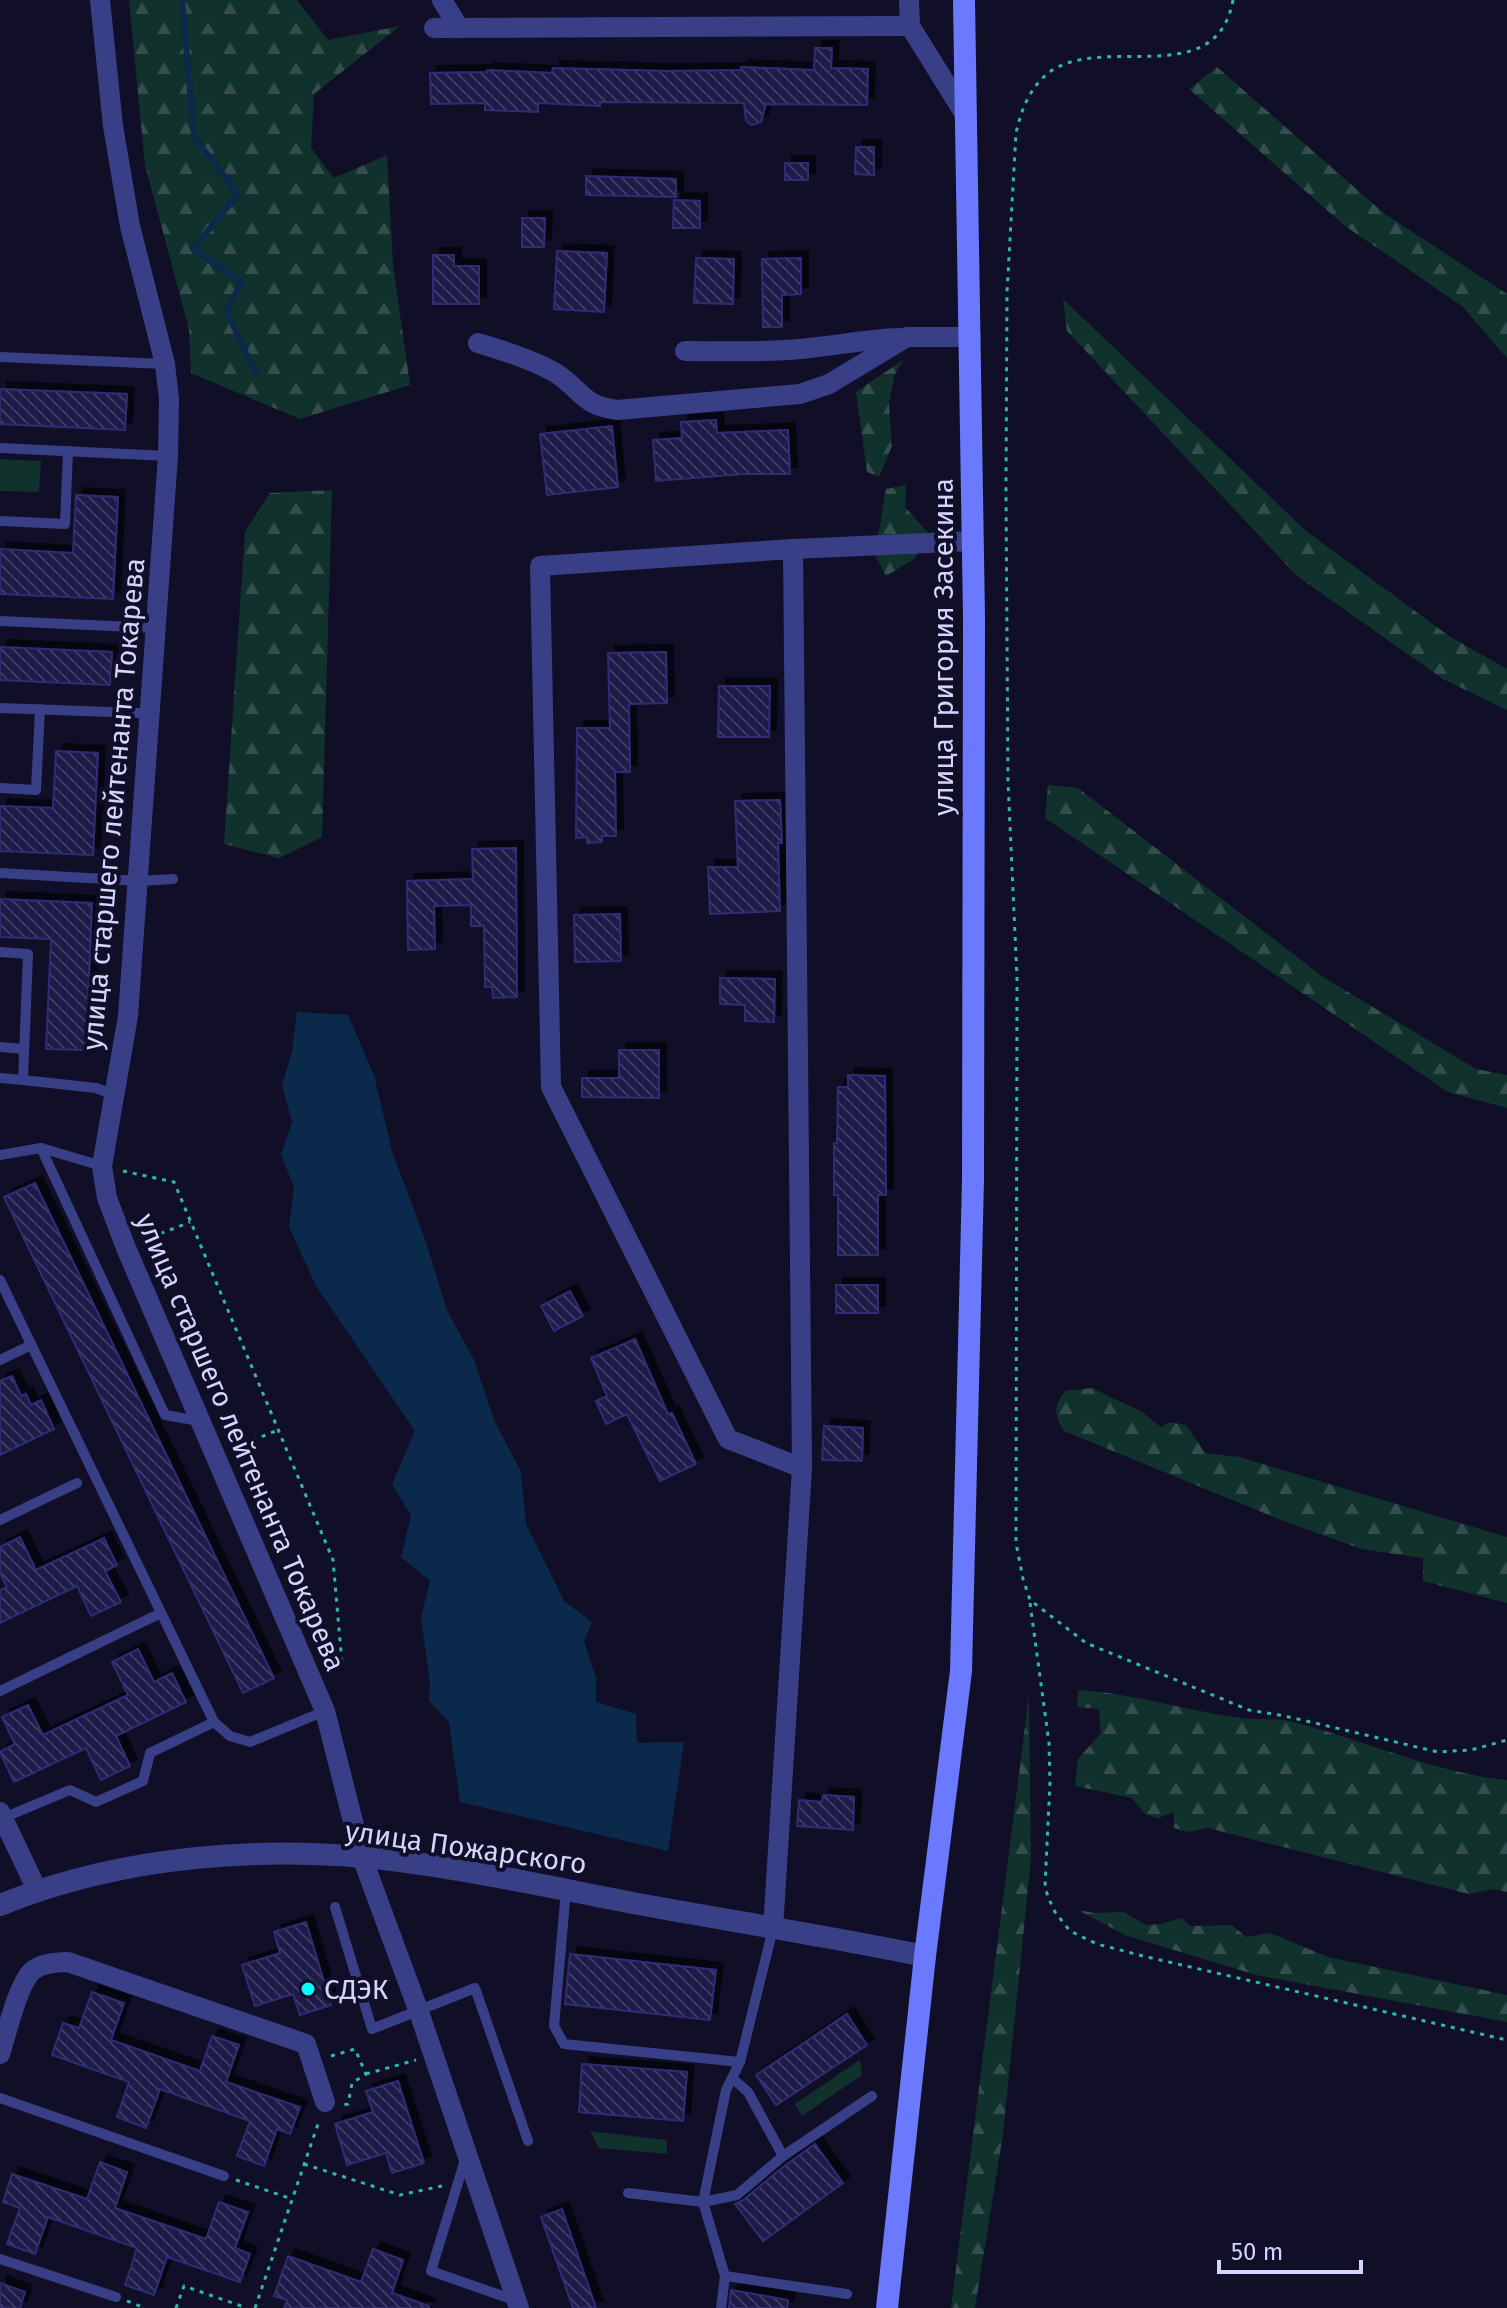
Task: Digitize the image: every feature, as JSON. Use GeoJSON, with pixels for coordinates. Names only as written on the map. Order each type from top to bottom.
{"type":"FeatureCollection","features":[{"type":"Feature","properties":{"kind":"main road","name":"улица Григория Засекина"},"geometry":{"type":"LineString","coordinates":[[887,2308],[925,1956],[961,1671],[973,1180],[973,541],[964,0]]}},
{"type":"Feature","properties":{"kind":"street","name":"улица старшего лейтенанта Токарева"},"geometry":{"type":"LineString","coordinates":[[100,0],[113,126],[130,226],[169,399],[168,456],[140,881],[128,1016],[102,1166],[107,1198],[325,1711],[362,1857],[419,2012],[518,2304]]}},
{"type":"Feature","properties":{"kind":"street"},"geometry":{"type":"LineString","coordinates":[[442,0],[459,28]]}},
{"type":"Feature","properties":{"kind":"street"},"geometry":{"type":"LineString","coordinates":[[909,0],[910,26],[964,113]]}},
{"type":"Feature","properties":{"kind":"street"},"geometry":{"type":"LineString","coordinates":[[434,28],[910,26]]}},
{"type":"Feature","properties":{"kind":"street"},"geometry":{"type":"LineString","coordinates":[[478,343],[556,373],[598,407],[617,410],[800,394],[829,384],[907,337]]}},
{"type":"Feature","properties":{"kind":"street"},"geometry":{"type":"LineString","coordinates":[[685,351],[771,351],[863,339],[971,337]]}},
{"type":"Feature","properties":{"kind":"street"},"geometry":{"type":"LineString","coordinates":[[802,1468],[728,1439],[551,1087],[540,566],[973,541]]}},
{"type":"Feature","properties":{"kind":"street"},"geometry":{"type":"LineString","coordinates":[[773,1929],[802,1468],[793,549]]}},
{"type":"Feature","properties":{"kind":"street"},"geometry":{"type":"LineString","coordinates":[[1,1815],[38,1892]]}},
{"type":"Feature","properties":{"kind":"street","name":"улица Пожарского"},"geometry":{"type":"LineString","coordinates":[[0,1905],[113,1870],[195,1857],[362,1857],[447,1868],[925,1956]]}},
{"type":"Feature","properties":{"kind":"street"},"geometry":{"type":"LineString","coordinates":[[0,2054],[24,1982],[41,1966],[68,1962],[306,2044],[324,2105]]}},
{"type":"Feature","properties":{"kind":"lane"},"geometry":{"type":"LineString","coordinates":[[0,357],[162,370]]}},
{"type":"Feature","properties":{"kind":"lane"},"geometry":{"type":"LineString","coordinates":[[0,448],[168,456]]}},
{"type":"Feature","properties":{"kind":"lane"},"geometry":{"type":"LineString","coordinates":[[0,521],[65,524],[68,451]]}},
{"type":"Feature","properties":{"kind":"lane"},"geometry":{"type":"LineString","coordinates":[[0,621],[156,628]]}},
{"type":"Feature","properties":{"kind":"lane"},"geometry":{"type":"LineString","coordinates":[[0,708],[138,713]]}},
{"type":"Feature","properties":{"kind":"lane"},"geometry":{"type":"LineString","coordinates":[[0,788],[36,790],[40,709]]}},
{"type":"Feature","properties":{"kind":"lane"},"geometry":{"type":"LineString","coordinates":[[0,873],[140,881],[173,879]]}},
{"type":"Feature","properties":{"kind":"lane"},"geometry":{"type":"LineString","coordinates":[[0,952],[28,954],[23,1080]]}},
{"type":"Feature","properties":{"kind":"lane"},"geometry":{"type":"LineString","coordinates":[[0,1047],[24,1049]]}},
{"type":"Feature","properties":{"kind":"lane"},"geometry":{"type":"LineString","coordinates":[[0,1078],[96,1088],[114,1095]]}},
{"type":"Feature","properties":{"kind":"lane"},"geometry":{"type":"LineString","coordinates":[[41,1148],[165,1415],[201,1422]]}},
{"type":"Feature","properties":{"kind":"lane"},"geometry":{"type":"LineString","coordinates":[[0,1155],[41,1148],[102,1166]]}},
{"type":"Feature","properties":{"kind":"lane"},"geometry":{"type":"LineString","coordinates":[[0,1280],[214,1722],[230,1736],[250,1742],[325,1711]]}},
{"type":"Feature","properties":{"kind":"lane"},"geometry":{"type":"LineString","coordinates":[[0,1360],[31,1345]]}},
{"type":"Feature","properties":{"kind":"lane"},"geometry":{"type":"LineString","coordinates":[[0,1520],[77,1483]]}},
{"type":"Feature","properties":{"kind":"lane"},"geometry":{"type":"LineString","coordinates":[[0,1691],[161,1613]]}},
{"type":"Feature","properties":{"kind":"lane"},"geometry":{"type":"LineString","coordinates":[[1,1815],[70,1790],[96,1802],[143,1781],[150,1753],[214,1722]]}},
{"type":"Feature","properties":{"kind":"lane"},"geometry":{"type":"LineString","coordinates":[[566,1890],[554,2026],[564,2044],[740,2062]]}},
{"type":"Feature","properties":{"kind":"lane"},"geometry":{"type":"LineString","coordinates":[[335,1907],[372,2029],[475,1988],[528,2141]]}},
{"type":"Feature","properties":{"kind":"lane"},"geometry":{"type":"LineString","coordinates":[[721,2308],[725,2276],[703,2202],[718,2120],[726,2090],[740,2062],[773,1929]]}},
{"type":"Feature","properties":{"kind":"lane"},"geometry":{"type":"LineString","coordinates":[[732,2078],[748,2092],[783,2156]]}},
{"type":"Feature","properties":{"kind":"lane"},"geometry":{"type":"LineString","coordinates":[[628,2193],[703,2202],[737,2195],[783,2156],[872,2096]]}},
{"type":"Feature","properties":{"kind":"lane"},"geometry":{"type":"LineString","coordinates":[[0,2098],[224,2176]]}},
{"type":"Feature","properties":{"kind":"lane"},"geometry":{"type":"LineString","coordinates":[[467,2153],[431,2271],[518,2304]]}},
{"type":"Feature","properties":{"kind":"lane"},"geometry":{"type":"LineString","coordinates":[[0,2259],[116,2297]]}},
{"type":"Feature","properties":{"kind":"lane"},"geometry":{"type":"LineString","coordinates":[[725,2276],[847,2294]]}},
{"type":"Feature","properties":{"kind":"path"},"geometry":{"type":"LineString","coordinates":[[1233,0],[1230,16],[1221,30],[1201,47],[1152,58],[1091,56],[1063,64],[1047,74],[1022,108],[1016,133],[1006,349],[1008,782],[1017,993],[1016,1543],[1030,1600],[1049,1743],[1045,1886],[1055,1912],[1070,1931],[1097,1944],[1507,2040]]}},
{"type":"Feature","properties":{"kind":"path"},"geometry":{"type":"LineString","coordinates":[[102,1166],[174,1182],[333,1560],[342,1664],[311,1677]]}},
{"type":"Feature","properties":{"kind":"path"},"geometry":{"type":"LineString","coordinates":[[126,1248],[190,1222]]}},
{"type":"Feature","properties":{"kind":"path"},"geometry":{"type":"LineString","coordinates":[[215,1456],[278,1430]]}},
{"type":"Feature","properties":{"kind":"path"},"geometry":{"type":"LineString","coordinates":[[1030,1600],[1086,1643],[1249,1710],[1438,1752],[1471,1750],[1507,1740]]}},
{"type":"Feature","properties":{"kind":"path"},"geometry":{"type":"LineString","coordinates":[[312,2061],[355,2049],[366,2074]]}},
{"type":"Feature","properties":{"kind":"path"},"geometry":{"type":"LineString","coordinates":[[255,2308],[324,2105],[348,2104],[352,2083],[366,2074],[434,2055]]}},
{"type":"Feature","properties":{"kind":"path"},"geometry":{"type":"LineString","coordinates":[[304,2164],[400,2195],[458,2182]]}},
{"type":"Feature","properties":{"kind":"path"},"geometry":{"type":"LineString","coordinates":[[224,2176],[292,2199]]}},
{"type":"Feature","properties":{"kind":"path"},"geometry":{"type":"LineString","coordinates":[[176,2308],[184,2286],[247,2308]]}},
{"type":"Feature","properties":{"kind":"green space"},"geometry":{"type":"Polygon","coordinates":[[[129,0],[297,0],[328,40],[400,26],[314,94],[311,148],[334,178],[387,155],[393,265],[410,385],[300,419],[191,373],[189,329],[145,165],[129,0]]]}},
{"type":"Feature","properties":{"kind":"green space"},"geometry":{"type":"Polygon","coordinates":[[[1217,67],[1385,214],[1507,294],[1507,358],[1462,306],[1345,226],[1189,89],[1217,67]]]}},
{"type":"Feature","properties":{"kind":"green space"},"geometry":{"type":"Polygon","coordinates":[[[1063,299],[1306,531],[1449,636],[1507,669],[1507,710],[1443,679],[1297,576],[1067,331],[1063,299]]]}},
{"type":"Feature","properties":{"kind":"green space"},"geometry":{"type":"Polygon","coordinates":[[[903,360],[894,376],[889,403],[892,446],[879,477],[867,472],[856,392],[903,360]]]}},
{"type":"Feature","properties":{"kind":"green space"},"geometry":{"type":"Polygon","coordinates":[[[0,459],[41,461],[39,492],[0,491],[0,459]]]}},
{"type":"Feature","properties":{"kind":"green space"},"geometry":{"type":"Polygon","coordinates":[[[906,485],[905,507],[930,535],[914,559],[886,576],[875,555],[886,489],[906,485]]]}},
{"type":"Feature","properties":{"kind":"green space"},"geometry":{"type":"Polygon","coordinates":[[[332,490],[322,837],[279,858],[224,844],[245,532],[270,493],[332,490]]]}},
{"type":"Feature","properties":{"kind":"green space"},"geometry":{"type":"Polygon","coordinates":[[[1048,785],[1078,788],[1323,977],[1476,1069],[1507,1075],[1507,1108],[1448,1092],[1045,818],[1048,785]]]}},
{"type":"Feature","properties":{"kind":"green space"},"geometry":{"type":"Polygon","coordinates":[[[1092,1388],[1142,1412],[1161,1427],[1170,1422],[1186,1425],[1205,1453],[1239,1457],[1507,1537],[1507,1603],[1423,1581],[1423,1558],[1361,1549],[1281,1520],[1064,1431],[1056,1411],[1061,1397],[1065,1391],[1092,1388]]]}},
{"type":"Feature","properties":{"kind":"green space"},"geometry":{"type":"Polygon","coordinates":[[[1078,1690],[1241,1718],[1289,1721],[1424,1763],[1507,1780],[1507,1892],[1494,1889],[1469,1894],[1208,1828],[1188,1832],[1174,1828],[1174,1812],[1158,1818],[1145,1814],[1132,1798],[1075,1786],[1078,1759],[1101,1733],[1099,1709],[1077,1707],[1078,1690]]]}},
{"type":"Feature","properties":{"kind":"green space"},"geometry":{"type":"Polygon","coordinates":[[[1029,1695],[1031,1858],[1003,2134],[975,2308],[951,2308],[1029,1695]]]}},
{"type":"Feature","properties":{"kind":"green space"},"geometry":{"type":"Polygon","coordinates":[[[1078,1910],[1124,1912],[1146,1925],[1182,1918],[1190,1926],[1232,1925],[1246,1937],[1270,1933],[1328,1957],[1507,1995],[1507,2022],[1256,1975],[1125,1935],[1078,1910]]]}},
{"type":"Feature","properties":{"kind":"green space"},"geometry":{"type":"Polygon","coordinates":[[[860,2060],[862,2075],[802,2116],[795,2104],[860,2060]]]}},
{"type":"Feature","properties":{"kind":"green space"},"geometry":{"type":"Polygon","coordinates":[[[590,2131],[667,2140],[667,2154],[599,2148],[590,2131]]]}},
{"type":"Feature","properties":{"kind":"water"},"geometry":{"type":"Polygon","coordinates":[[[297,1012],[348,1015],[374,1075],[392,1151],[425,1239],[447,1310],[474,1360],[494,1420],[521,1472],[526,1524],[564,1601],[592,1622],[584,1641],[596,1678],[596,1702],[636,1714],[637,1743],[684,1742],[668,1851],[460,1802],[449,1722],[429,1701],[430,1683],[421,1618],[430,1581],[401,1557],[411,1516],[392,1484],[415,1431],[316,1286],[289,1227],[294,1188],[281,1154],[292,1122],[282,1086],[292,1051],[297,1012]]]}},
{"type":"Feature","properties":{"kind":"building"},"geometry":{"type":"Polygon","coordinates":[[[815,48],[832,48],[831,68],[868,69],[867,105],[766,104],[761,122],[752,125],[746,121],[744,103],[600,102],[600,106],[538,103],[538,112],[485,110],[485,103],[431,104],[430,73],[487,70],[552,73],[553,68],[668,71],[741,70],[741,67],[814,70],[815,48]]]}},
{"type":"Feature","properties":{"kind":"building"},"geometry":{"type":"Polygon","coordinates":[[[856,147],[874,147],[874,175],[855,174],[856,147]]]}},
{"type":"Feature","properties":{"kind":"building"},"geometry":{"type":"Polygon","coordinates":[[[785,163],[808,163],[808,180],[785,180],[785,163]]]}},
{"type":"Feature","properties":{"kind":"building"},"geometry":{"type":"Polygon","coordinates":[[[586,176],[676,179],[676,197],[586,195],[586,176]]]}},
{"type":"Feature","properties":{"kind":"building"},"geometry":{"type":"Polygon","coordinates":[[[674,200],[700,201],[700,228],[673,228],[674,200]]]}},
{"type":"Feature","properties":{"kind":"building"},"geometry":{"type":"Polygon","coordinates":[[[522,218],[545,218],[544,247],[522,247],[522,218]]]}},
{"type":"Feature","properties":{"kind":"building"},"geometry":{"type":"Polygon","coordinates":[[[557,251],[607,253],[604,312],[554,309],[557,251]]]}},
{"type":"Feature","properties":{"kind":"building"},"geometry":{"type":"Polygon","coordinates":[[[433,255],[454,255],[454,266],[479,266],[479,304],[433,304],[433,255]]]}},
{"type":"Feature","properties":{"kind":"building"},"geometry":{"type":"Polygon","coordinates":[[[696,258],[734,259],[733,304],[694,303],[696,258]]]}},
{"type":"Feature","properties":{"kind":"building"},"geometry":{"type":"Polygon","coordinates":[[[801,258],[801,294],[782,295],[782,327],[763,327],[762,259],[801,258]]]}},
{"type":"Feature","properties":{"kind":"building"},"geometry":{"type":"Polygon","coordinates":[[[0,389],[127,394],[125,430],[0,424],[0,389]]]}},
{"type":"Feature","properties":{"kind":"building"},"geometry":{"type":"Polygon","coordinates":[[[716,420],[717,433],[788,430],[790,474],[743,474],[656,481],[653,440],[682,438],[681,422],[716,420]]]}},
{"type":"Feature","properties":{"kind":"building"},"geometry":{"type":"Polygon","coordinates":[[[612,426],[618,487],[547,495],[540,434],[612,426]]]}},
{"type":"Feature","properties":{"kind":"building"},"geometry":{"type":"Polygon","coordinates":[[[76,495],[118,497],[113,599],[0,594],[0,549],[73,553],[76,495]]]}},
{"type":"Feature","properties":{"kind":"building"},"geometry":{"type":"Polygon","coordinates":[[[0,647],[112,652],[110,685],[0,680],[0,647]]]}},
{"type":"Feature","properties":{"kind":"building"},"geometry":{"type":"Polygon","coordinates":[[[666,652],[667,703],[629,704],[630,772],[615,772],[616,836],[602,836],[602,842],[587,843],[587,837],[576,838],[577,728],[610,728],[608,653],[666,652]]]}},
{"type":"Feature","properties":{"kind":"building"},"geometry":{"type":"Polygon","coordinates":[[[719,686],[770,686],[769,737],[718,737],[719,686]]]}},
{"type":"Feature","properties":{"kind":"building"},"geometry":{"type":"Polygon","coordinates":[[[56,751],[98,753],[93,855],[0,851],[0,806],[53,808],[56,751]]]}},
{"type":"Feature","properties":{"kind":"building"},"geometry":{"type":"Polygon","coordinates":[[[780,800],[780,911],[710,914],[708,867],[738,867],[735,801],[780,800]]]}},
{"type":"Feature","properties":{"kind":"building"},"geometry":{"type":"Polygon","coordinates":[[[516,848],[517,997],[493,998],[492,987],[485,987],[484,926],[471,926],[471,905],[434,906],[435,949],[408,950],[407,881],[473,879],[472,849],[516,848]]]}},
{"type":"Feature","properties":{"kind":"building"},"geometry":{"type":"Polygon","coordinates":[[[0,899],[92,903],[86,1050],[46,1049],[51,939],[0,937],[0,899]]]}},
{"type":"Feature","properties":{"kind":"building"},"geometry":{"type":"Polygon","coordinates":[[[620,914],[621,961],[575,962],[574,915],[620,914]]]}},
{"type":"Feature","properties":{"kind":"building"},"geometry":{"type":"Polygon","coordinates":[[[720,978],[775,979],[774,1022],[745,1021],[745,1005],[720,1004],[720,978]]]}},
{"type":"Feature","properties":{"kind":"building"},"geometry":{"type":"Polygon","coordinates":[[[619,1050],[659,1050],[659,1098],[582,1097],[582,1078],[619,1078],[619,1050]]]}},
{"type":"Feature","properties":{"kind":"building"},"geometry":{"type":"Polygon","coordinates":[[[848,1075],[885,1076],[886,1195],[878,1195],[878,1255],[838,1255],[834,1143],[837,1143],[838,1087],[848,1087],[848,1075]]]}},
{"type":"Feature","properties":{"kind":"building"},"geometry":{"type":"Polygon","coordinates":[[[35,1183],[274,1678],[243,1693],[4,1197],[35,1183]]]}},
{"type":"Feature","properties":{"kind":"building"},"geometry":{"type":"Polygon","coordinates":[[[836,1285],[878,1285],[878,1313],[836,1313],[836,1285]]]}},
{"type":"Feature","properties":{"kind":"building"},"geometry":{"type":"Polygon","coordinates":[[[570,1291],[583,1316],[554,1331],[541,1306],[570,1291]]]}},
{"type":"Feature","properties":{"kind":"building"},"geometry":{"type":"Polygon","coordinates":[[[635,1339],[668,1414],[672,1413],[696,1464],[660,1481],[627,1414],[606,1424],[596,1401],[607,1396],[591,1358],[635,1339]]]}},
{"type":"Feature","properties":{"kind":"building"},"geometry":{"type":"Polygon","coordinates":[[[12,1376],[21,1396],[26,1394],[31,1405],[41,1400],[54,1429],[0,1455],[0,1381],[12,1376]]]}},
{"type":"Feature","properties":{"kind":"building"},"geometry":{"type":"Polygon","coordinates":[[[824,1426],[863,1428],[862,1461],[822,1460],[824,1426]]]}},
{"type":"Feature","properties":{"kind":"building"},"geometry":{"type":"Polygon","coordinates":[[[20,1537],[36,1570],[104,1538],[117,1565],[105,1571],[121,1602],[91,1616],[77,1586],[0,1623],[0,1590],[7,1587],[0,1573],[0,1547],[20,1537]]]}},
{"type":"Feature","properties":{"kind":"building"},"geometry":{"type":"Polygon","coordinates":[[[138,1649],[154,1682],[172,1673],[186,1702],[116,1736],[130,1766],[101,1780],[86,1748],[14,1782],[0,1752],[15,1744],[2,1717],[28,1705],[43,1735],[128,1695],[112,1662],[138,1649]]]}},
{"type":"Feature","properties":{"kind":"building"},"geometry":{"type":"Polygon","coordinates":[[[823,1795],[854,1797],[853,1830],[797,1826],[799,1800],[822,1802],[823,1795]]]}},
{"type":"Feature","properties":{"kind":"building"},"geometry":{"type":"Polygon","coordinates":[[[306,1922],[331,2005],[300,2015],[293,1994],[255,2006],[242,1965],[280,1953],[274,1932],[306,1922]]]}},
{"type":"Feature","properties":{"kind":"building"},"geometry":{"type":"Polygon","coordinates":[[[570,1954],[716,1970],[710,2020],[565,2004],[570,1954]]]}},
{"type":"Feature","properties":{"kind":"building"},"geometry":{"type":"Polygon","coordinates":[[[92,1992],[124,2003],[111,2040],[200,2071],[212,2036],[239,2045],[226,2082],[300,2107],[290,2134],[277,2129],[264,2166],[237,2156],[250,2121],[160,2089],[146,2128],[117,2117],[129,2082],[52,2055],[63,2023],[79,2028],[92,1992]]]}},
{"type":"Feature","properties":{"kind":"building"},"geometry":{"type":"Polygon","coordinates":[[[847,2014],[867,2045],[776,2105],[756,2075],[847,2014]]]}},
{"type":"Feature","properties":{"kind":"building"},"geometry":{"type":"Polygon","coordinates":[[[582,2064],[687,2072],[683,2121],[579,2112],[582,2064]]]}},
{"type":"Feature","properties":{"kind":"building"},"geometry":{"type":"Polygon","coordinates":[[[398,2081],[424,2163],[392,2173],[386,2153],[347,2165],[335,2124],[373,2112],[366,2091],[398,2081]]]}},
{"type":"Feature","properties":{"kind":"building"},"geometry":{"type":"Polygon","coordinates":[[[815,2144],[843,2183],[763,2241],[735,2204],[815,2144]]]}},
{"type":"Feature","properties":{"kind":"building"},"geometry":{"type":"Polygon","coordinates":[[[100,2162],[127,2172],[115,2208],[206,2239],[219,2202],[248,2212],[235,2248],[250,2254],[240,2282],[167,2257],[154,2295],[125,2285],[137,2248],[48,2217],[35,2254],[7,2244],[20,2208],[3,2202],[12,2174],[87,2199],[100,2162]]]}},
{"type":"Feature","properties":{"kind":"building"},"geometry":{"type":"Polygon","coordinates":[[[562,2209],[596,2308],[573,2308],[541,2217],[562,2209]]]}},
{"type":"Feature","properties":{"kind":"building"},"geometry":{"type":"Polygon","coordinates":[[[373,2249],[403,2260],[392,2293],[429,2308],[284,2308],[287,2300],[274,2296],[288,2256],[361,2282],[373,2249]]]}},
{"type":"Feature","properties":{"kind":"building"},"geometry":{"type":"Polygon","coordinates":[[[0,2283],[25,2292],[20,2308],[0,2308],[0,2283]]]}},
{"type":"Feature","properties":{"kind":"building"},"geometry":{"type":"Polygon","coordinates":[[[731,2290],[788,2300],[787,2308],[729,2308],[731,2290]]]}},
{"type":"Feature","properties":{"kind":"waterway"},"geometry":{"type":"LineString","coordinates":[[182,0],[194,137],[238,194],[193,249],[242,283],[226,310],[256,374]]}},
{"type":"Feature","properties":{"kind":"place","name":"СДЭК"},"geometry":{"type":"Point","coordinates":[308,1989]}}]}
